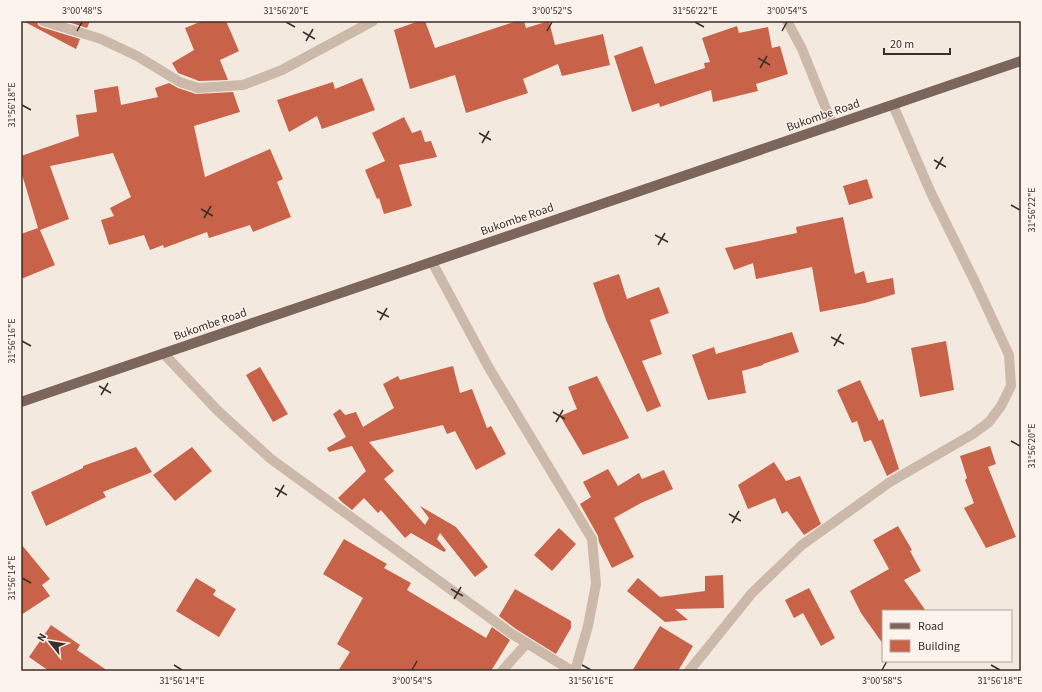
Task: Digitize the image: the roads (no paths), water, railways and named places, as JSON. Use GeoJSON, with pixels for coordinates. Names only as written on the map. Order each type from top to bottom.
{"type":"FeatureCollection","features":[{"type":"Feature","properties":{"kind":"main road","name":"Bukombe Road"},"geometry":{"type":"LineString","coordinates":[[21,402],[1021,61]]}},
{"type":"Feature","properties":{"kind":"street"},"geometry":{"type":"LineString","coordinates":[[43,21],[101,39],[137,56],[180,82],[198,88],[243,85],[282,70],[373,21]]}},
{"type":"Feature","properties":{"kind":"street"},"geometry":{"type":"LineString","coordinates":[[787,21],[802,49],[833,126]]}},
{"type":"Feature","properties":{"kind":"street"},"geometry":{"type":"LineString","coordinates":[[689,671],[752,593],[802,545],[890,482],[989,422],[1001,406],[1011,386],[1009,355],[931,193],[893,105]]}},
{"type":"Feature","properties":{"kind":"street"},"geometry":{"type":"LineString","coordinates":[[164,354],[218,411],[271,458],[512,634],[573,671],[588,626],[596,584],[592,540],[489,368],[432,262]]}},
{"type":"Feature","properties":{"kind":"street"},"geometry":{"type":"LineString","coordinates":[[502,671],[527,643]]}}]}
